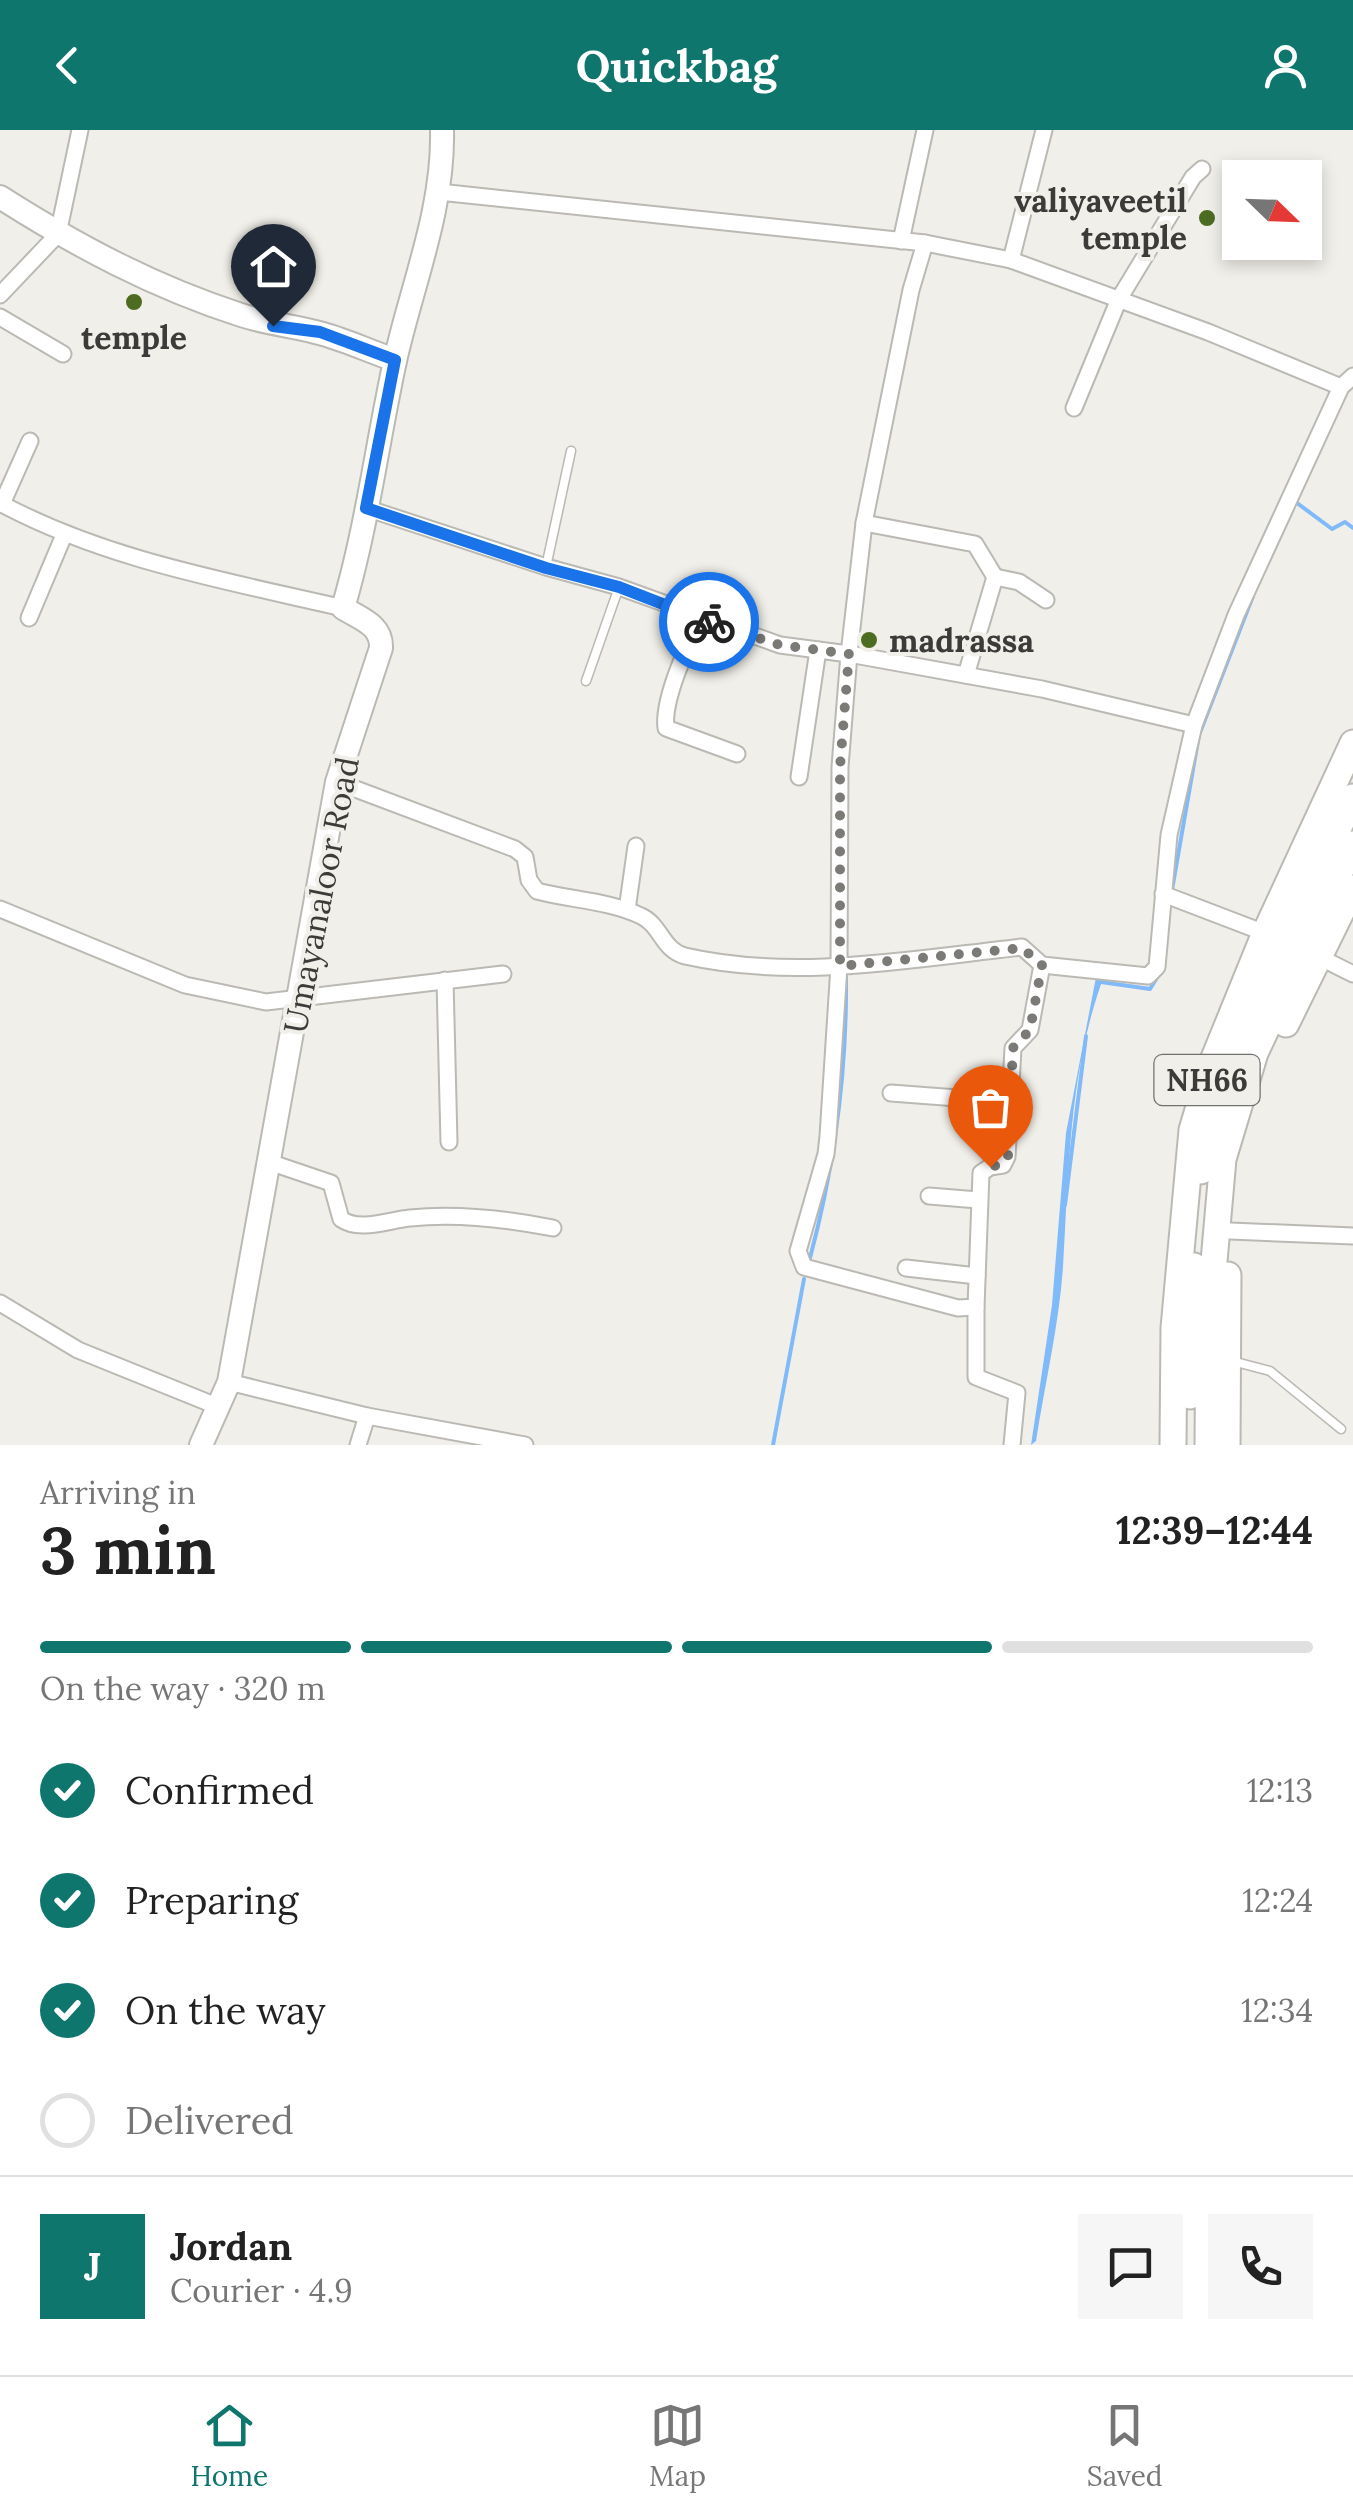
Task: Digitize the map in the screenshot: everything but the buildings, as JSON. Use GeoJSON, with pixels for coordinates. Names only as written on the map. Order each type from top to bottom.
{"type":"FeatureCollection","features":[{"type":"Feature","properties":{"kind":"highway","name":"NH66"},"geometry":{"type":"LineString","coordinates":[[1172,1445],[1175,1310],[1192,1130],[1212,1062],[1265,933],[1353,743]]}},
{"type":"Feature","properties":{"kind":"highway"},"geometry":{"type":"LineString","coordinates":[[1189,1445],[1196,1227],[1202,1162],[1238,1044],[1353,797]]}},
{"type":"Feature","properties":{"kind":"highway"},"geometry":{"type":"LineString","coordinates":[[1208,1445],[1209,1318],[1223,1159],[1255,1054],[1353,844]]}},
{"type":"Feature","properties":{"kind":"highway","name":"NH66"},"geometry":{"type":"LineString","coordinates":[[1227,1445],[1230,1231],[1244,1138],[1262,1075],[1353,888]]}},
{"type":"Feature","properties":{"kind":"main road"},"geometry":{"type":"LineString","coordinates":[[343,608],[361,548],[395,360],[439,192],[442,130]]}},
{"type":"Feature","properties":{"kind":"main road"},"geometry":{"type":"LineString","coordinates":[[0,197],[58,234],[148,281],[273,326],[320,332],[395,360]]}},
{"type":"Feature","properties":{"kind":"main road","name":"Umayanaloor Road"},"geometry":{"type":"LineString","coordinates":[[201,1445],[229,1382],[338,782],[381,648],[382,636],[376,627],[343,608]]}},
{"type":"Feature","properties":{"kind":"street"},"geometry":{"type":"LineString","coordinates":[[0,295],[58,234],[80,130]]}},
{"type":"Feature","properties":{"kind":"street"},"geometry":{"type":"LineString","coordinates":[[901,241],[925,130]]}},
{"type":"Feature","properties":{"kind":"street"},"geometry":{"type":"LineString","coordinates":[[1011,260],[1044,130]]}},
{"type":"Feature","properties":{"kind":"street"},"geometry":{"type":"LineString","coordinates":[[1074,408],[1119,299],[1192,177],[1202,169]]}},
{"type":"Feature","properties":{"kind":"street"},"geometry":{"type":"LineString","coordinates":[[338,782],[515,849],[525,857],[531,886],[537,890],[627,910],[646,918],[667,946],[685,956],[770,967],[840,966],[1022,948],[1042,965],[1148,976],[1158,967],[1169,836],[1194,725],[1236,615],[1347,381],[1011,260],[925,242],[439,192]]}},
{"type":"Feature","properties":{"kind":"street"},"geometry":{"type":"LineString","coordinates":[[925,242],[911,290],[864,524],[840,767],[840,966],[826,1154],[798,1251],[812,1272],[958,1308],[976,1307]]}},
{"type":"Feature","properties":{"kind":"street"},"geometry":{"type":"LineString","coordinates":[[0,317],[63,354]]}},
{"type":"Feature","properties":{"kind":"street"},"geometry":{"type":"LineString","coordinates":[[30,442],[1,503],[64,535],[214,581],[343,608]]}},
{"type":"Feature","properties":{"kind":"street"},"geometry":{"type":"LineString","coordinates":[[366,508],[546,568],[619,587],[780,645],[1042,689],[1194,725]]}},
{"type":"Feature","properties":{"kind":"street"},"geometry":{"type":"LineString","coordinates":[[864,524],[975,544],[994,576],[1019,582],[1046,600]]}},
{"type":"Feature","properties":{"kind":"street"},"geometry":{"type":"LineString","coordinates":[[28,618],[64,535]]}},
{"type":"Feature","properties":{"kind":"street"},"geometry":{"type":"LineString","coordinates":[[966,675],[994,576]]}},
{"type":"Feature","properties":{"kind":"street"},"geometry":{"type":"LineString","coordinates":[[700,619],[668,708],[666,728],[737,754]]}},
{"type":"Feature","properties":{"kind":"street"},"geometry":{"type":"LineString","coordinates":[[799,777],[818,650]]}},
{"type":"Feature","properties":{"kind":"street"},"geometry":{"type":"LineString","coordinates":[[627,910],[636,846]]}},
{"type":"Feature","properties":{"kind":"street"},"geometry":{"type":"LineString","coordinates":[[1163,894],[1265,933]]}},
{"type":"Feature","properties":{"kind":"street"},"geometry":{"type":"LineString","coordinates":[[0,909],[185,985],[266,1002],[503,974]]}},
{"type":"Feature","properties":{"kind":"street"},"geometry":{"type":"LineString","coordinates":[[1319,957],[1353,974]]}},
{"type":"Feature","properties":{"kind":"street"},"geometry":{"type":"LineString","coordinates":[[1012,1445],[1017,1394],[976,1377],[978,1200],[981,1174],[1008,1157],[1013,1048],[1030,1030],[1042,965]]}},
{"type":"Feature","properties":{"kind":"street"},"geometry":{"type":"LineString","coordinates":[[445,980],[449,1142]]}},
{"type":"Feature","properties":{"kind":"street"},"geometry":{"type":"LineString","coordinates":[[891,1093],[1010,1102]]}},
{"type":"Feature","properties":{"kind":"street"},"geometry":{"type":"LineString","coordinates":[[269,1162],[331,1183],[341,1220],[354,1226],[414,1218],[513,1220],[553,1228]]}},
{"type":"Feature","properties":{"kind":"street"},"geometry":{"type":"LineString","coordinates":[[929,1196],[978,1200]]}},
{"type":"Feature","properties":{"kind":"street"},"geometry":{"type":"LineString","coordinates":[[1230,1231],[1353,1236]]}},
{"type":"Feature","properties":{"kind":"street"},"geometry":{"type":"LineString","coordinates":[[906,1268],[976,1276]]}},
{"type":"Feature","properties":{"kind":"street"},"geometry":{"type":"LineString","coordinates":[[0,1303],[78,1350],[219,1407]]}},
{"type":"Feature","properties":{"kind":"street"},"geometry":{"type":"LineString","coordinates":[[229,1382],[368,1416],[524,1445]]}},
{"type":"Feature","properties":{"kind":"street"},"geometry":{"type":"LineString","coordinates":[[358,1445],[368,1416]]}},
{"type":"Feature","properties":{"kind":"lane"},"geometry":{"type":"LineString","coordinates":[[546,568],[571,450]]}},
{"type":"Feature","properties":{"kind":"lane"},"geometry":{"type":"LineString","coordinates":[[586,681],[619,587]]}},
{"type":"Feature","properties":{"kind":"lane"},"geometry":{"type":"LineString","coordinates":[[1228,1360],[1270,1372],[1341,1429]]}},
{"type":"Feature","properties":{"kind":"water"},"geometry":{"type":"Polygon","coordinates":[[[1097,972],[1105,973],[1077,1082],[1058,1310],[1036,1441],[1031,1445],[1052,1305],[1066,1133],[1097,972]]]}},
{"type":"Feature","properties":{"kind":"waterway"},"geometry":{"type":"LineString","coordinates":[[1293,500],[1332,529],[1345,522],[1353,528]]}},
{"type":"Feature","properties":{"kind":"waterway"},"geometry":{"type":"LineString","coordinates":[[1172,890],[1199,735],[1253,596]]}},
{"type":"Feature","properties":{"kind":"waterway"},"geometry":{"type":"LineString","coordinates":[[1101,982],[1150,989],[1158,976]]}},
{"type":"Feature","properties":{"kind":"waterway"},"geometry":{"type":"LineString","coordinates":[[810,1258],[838,1118],[846,977]]}},
{"type":"Feature","properties":{"kind":"waterway"},"geometry":{"type":"LineString","coordinates":[[1065,1205],[1086,1036]]}},
{"type":"Feature","properties":{"kind":"waterway"},"geometry":{"type":"LineString","coordinates":[[773,1445],[804,1279]]}},
{"type":"Feature","properties":{"kind":"way so far"},"geometry":{"type":"LineString","coordinates":[[709,622],[780,645],[849,654],[840,767],[840,966],[1022,948],[1042,965],[1030,1030],[1013,1048],[1008,1157],[1002,1164],[990,1167]]}},
{"type":"Feature","properties":{"kind":"place","name":"valiyaveetil temple"},"geometry":{"type":"Point","coordinates":[1207,218]}},
{"type":"Feature","properties":{"kind":"place","name":"temple"},"geometry":{"type":"Point","coordinates":[134,302]}},
{"type":"Feature","properties":{"kind":"place","name":"madrassa"},"geometry":{"type":"Point","coordinates":[869,640]}},
{"type":"Feature","properties":{"kind":"route"},"geometry":{"type":"LineString","coordinates":[[273,326],[320,332],[395,360],[366,508],[546,568],[619,587],[709,622]]}}]}
